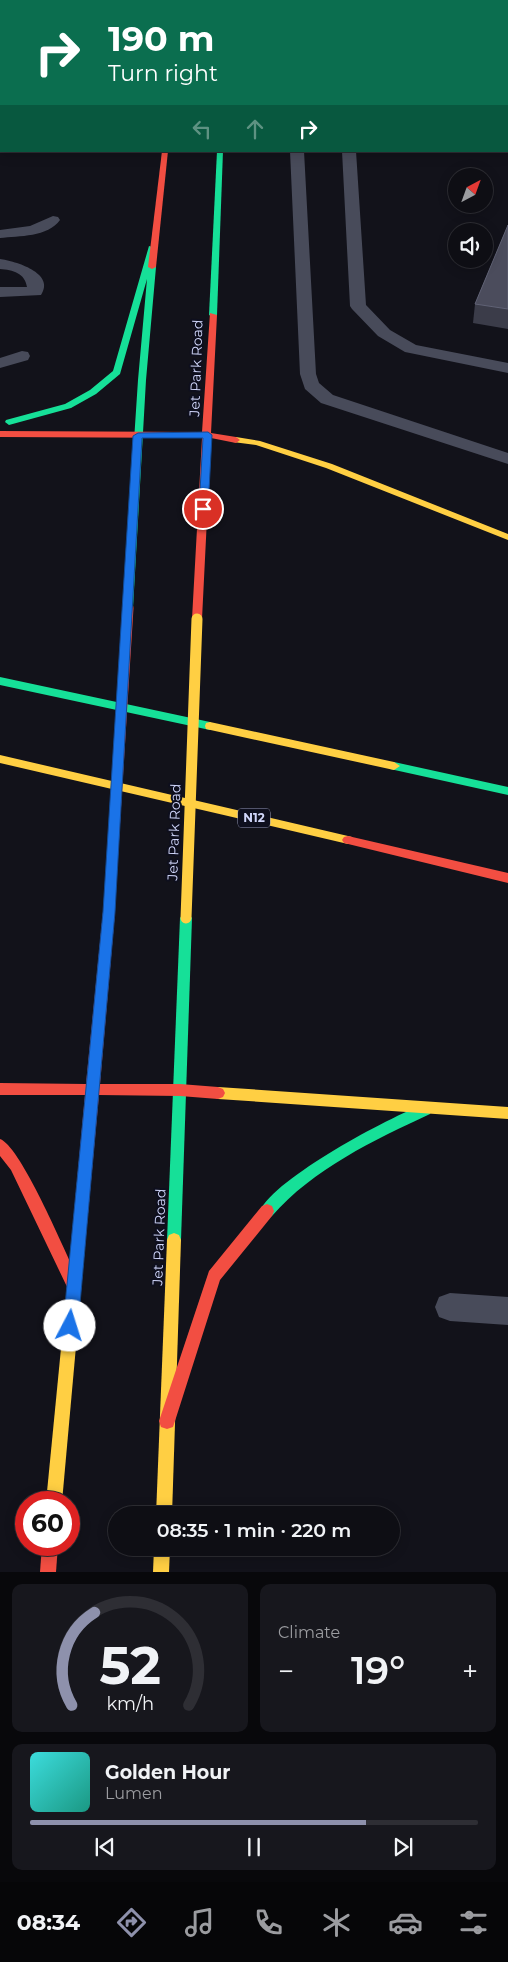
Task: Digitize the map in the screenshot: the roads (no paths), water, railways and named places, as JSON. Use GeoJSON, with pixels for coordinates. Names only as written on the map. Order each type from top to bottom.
{"type":"FeatureCollection","features":[{"type":"Feature","properties":{"kind":"main road"},"geometry":{"type":"LineString","coordinates":[[55,1491],[109,912],[138,436],[152,248],[165,152]]}},
{"type":"Feature","properties":{"kind":"main road","name":"Jet Park Road"},"geometry":{"type":"LineString","coordinates":[[164,1506],[196,619],[208,435],[220,152]]}},
{"type":"Feature","properties":{"kind":"main road"},"geometry":{"type":"LineString","coordinates":[[0,424],[44,415],[78,402],[102,387],[118,372],[152,248]]}},
{"type":"Feature","properties":{"kind":"main road"},"geometry":{"type":"LineString","coordinates":[[0,434],[208,435],[257,443],[292,453],[508,537]]}},
{"type":"Feature","properties":{"kind":"main road"},"geometry":{"type":"LineString","coordinates":[[0,680],[508,791]]}},
{"type":"Feature","properties":{"kind":"main road","name":"N12"},"geometry":{"type":"LineString","coordinates":[[0,759],[508,878]]}},
{"type":"Feature","properties":{"kind":"main road"},"geometry":{"type":"LineString","coordinates":[[0,1088],[91,1091],[180,1090],[508,1113]]}},
{"type":"Feature","properties":{"kind":"main road"},"geometry":{"type":"LineString","coordinates":[[167,1421],[214,1276],[249,1231],[277,1198],[337,1154],[376,1132],[428,1108]]}},
{"type":"Feature","properties":{"kind":"main road"},"geometry":{"type":"LineString","coordinates":[[0,1145],[16,1166],[74,1286]]}},
{"type":"Feature","properties":{"kind":"main road"},"geometry":{"type":"LineString","coordinates":[[48,1572],[49,1556]]}},
{"type":"Feature","properties":{"kind":"main road"},"geometry":{"type":"LineString","coordinates":[[161,1572],[162,1556]]}},
{"type":"Feature","properties":{"kind":"lane"},"geometry":{"type":"LineString","coordinates":[[297,152],[308,374],[311,385],[327,399],[508,459]]}},
{"type":"Feature","properties":{"kind":"lane"},"geometry":{"type":"LineString","coordinates":[[352,154],[358,306],[384,334],[411,349],[508,368]]}},
{"type":"Feature","properties":{"kind":"lane"},"geometry":{"type":"LineString","coordinates":[[0,234],[34,230],[53,220]]}},
{"type":"Feature","properties":{"kind":"lane"},"geometry":{"type":"LineString","coordinates":[[0,264],[17,267],[34,278],[35,292],[0,292]]}},
{"type":"Feature","properties":{"kind":"lane"},"geometry":{"type":"LineString","coordinates":[[0,363],[22,356]]}},
{"type":"Feature","properties":{"kind":"lane"},"geometry":{"type":"LineString","coordinates":[[450,1307],[508,1311]]}}]}
